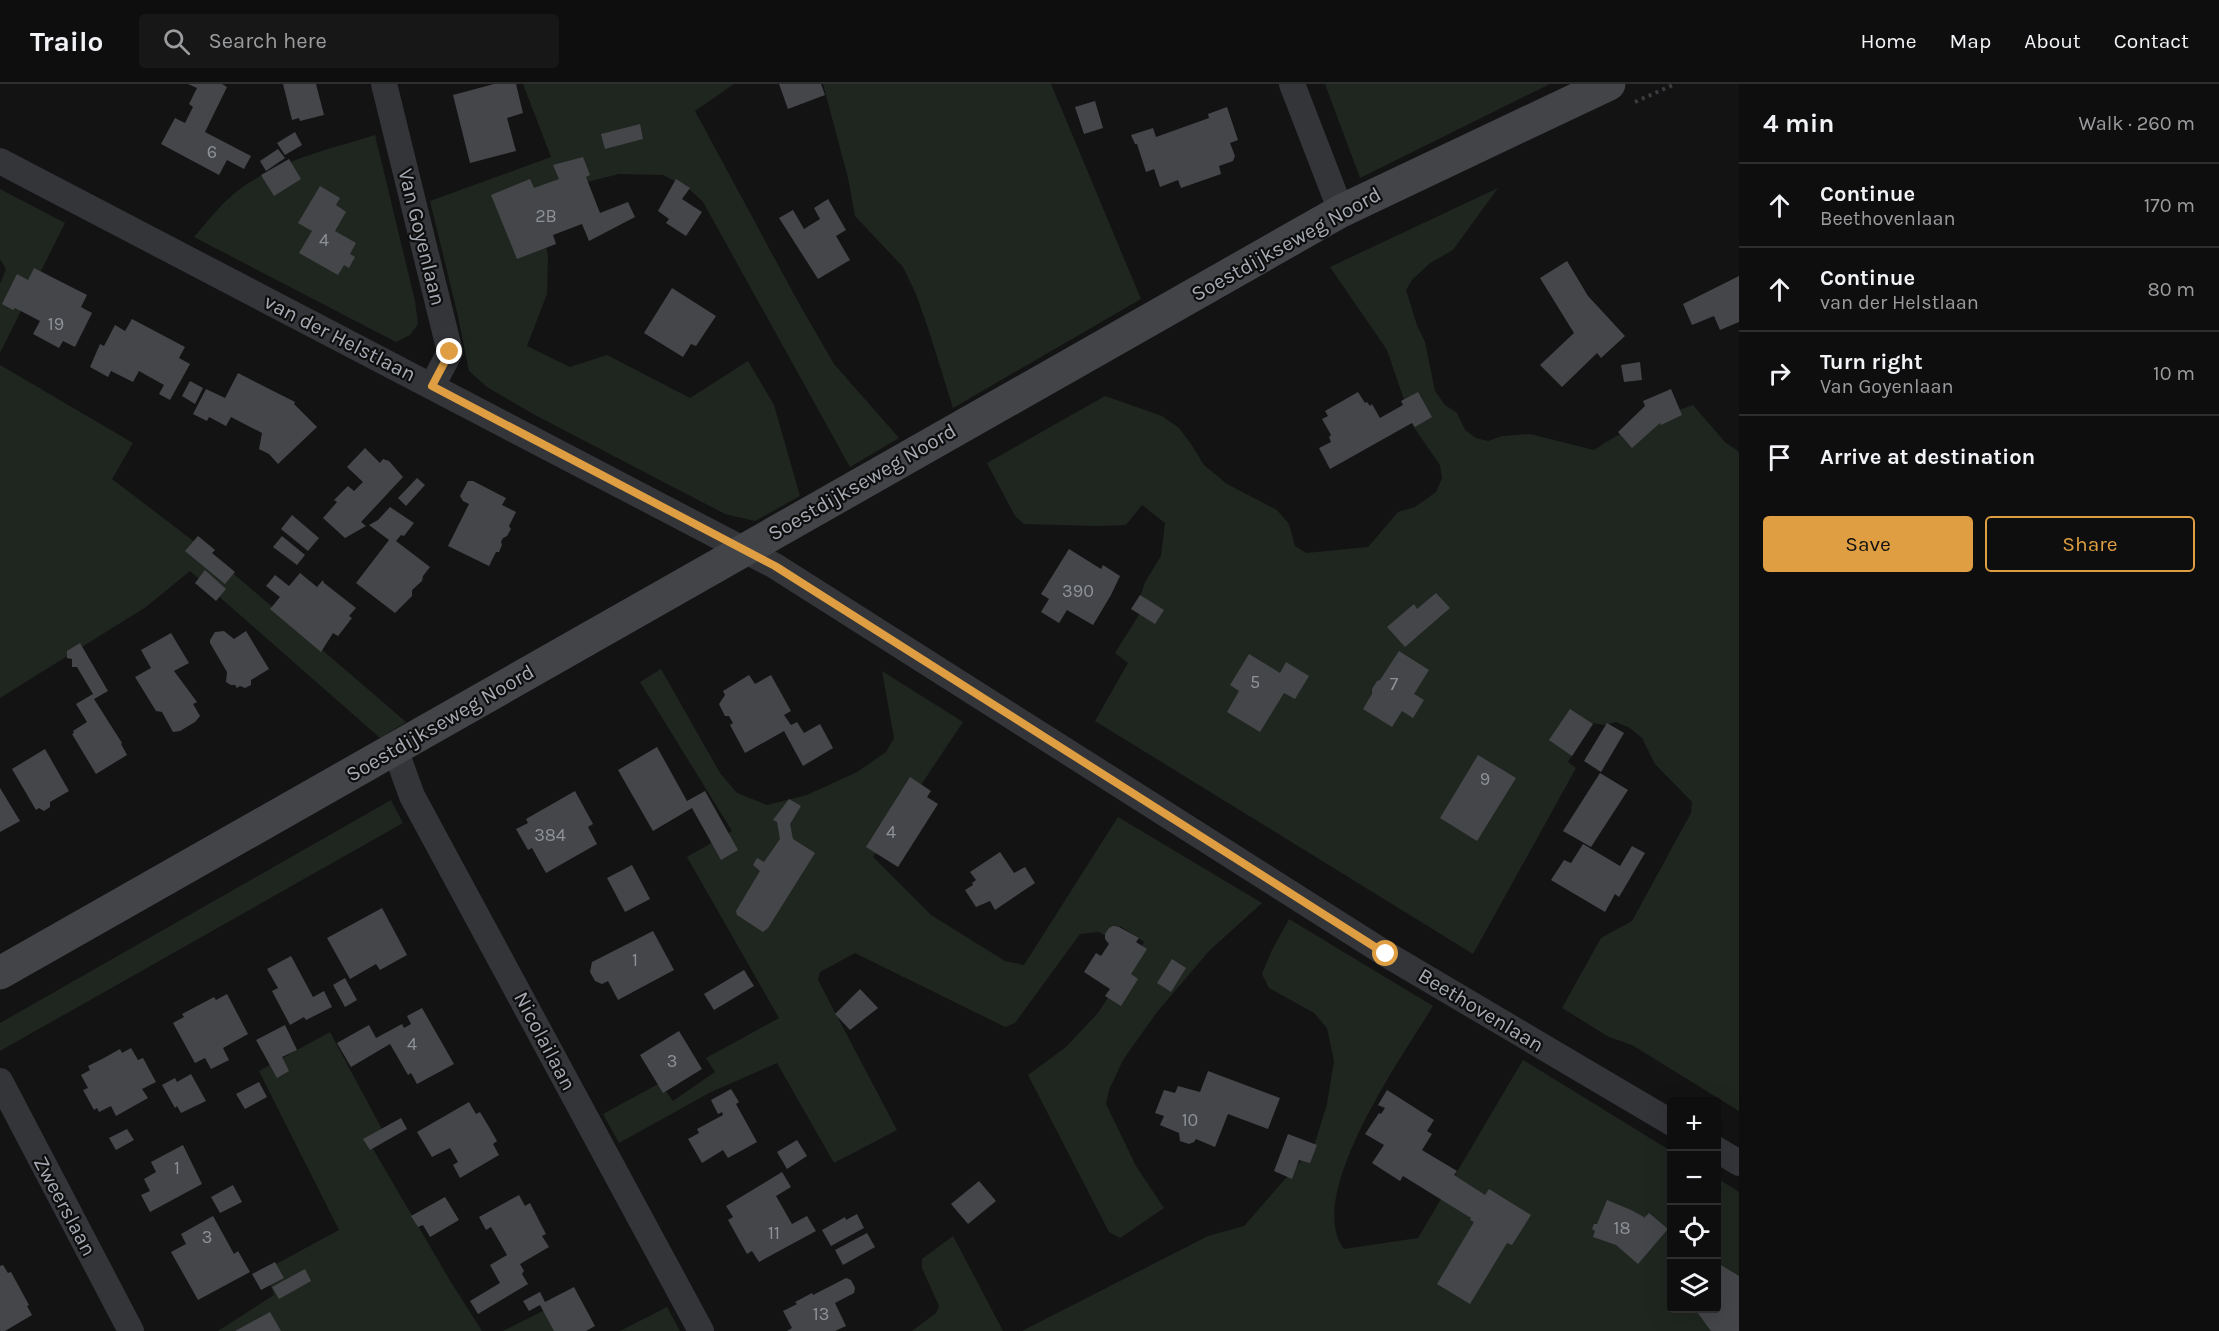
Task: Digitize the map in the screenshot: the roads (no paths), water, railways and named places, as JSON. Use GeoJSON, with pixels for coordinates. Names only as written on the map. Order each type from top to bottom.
{"type":"FeatureCollection","features":[{"type":"Feature","properties":{"kind":"main road","name":"Soestdijkseweg Noord"},"geometry":{"type":"LineString","coordinates":[[0,973],[1341,211],[1609,84]]}},
{"type":"Feature","properties":{"kind":"street","name":"Van Goyenlaan"},"geometry":{"type":"LineString","coordinates":[[384,84],[450,352],[432,386]]}},
{"type":"Feature","properties":{"kind":"street"},"geometry":{"type":"LineString","coordinates":[[1292,84],[1341,211]]}},
{"type":"Feature","properties":{"kind":"street","name":"van der Helstlaan"},"geometry":{"type":"LineString","coordinates":[[0,161],[744,549]]}},
{"type":"Feature","properties":{"kind":"street","name":"Beethovenlaan"},"geometry":{"type":"LineString","coordinates":[[744,549],[775,566],[1386,954],[1667,1121]]}},
{"type":"Feature","properties":{"kind":"street","name":"Nicolailaan"},"geometry":{"type":"LineString","coordinates":[[395,749],[412,796],[701,1331]]}},
{"type":"Feature","properties":{"kind":"street","name":"Zweerslaan"},"geometry":{"type":"LineString","coordinates":[[0,1082],[131,1331]]}},
{"type":"Feature","properties":{"kind":"street"},"geometry":{"type":"LineString","coordinates":[[1719,1151],[1739,1163]]}}]}
